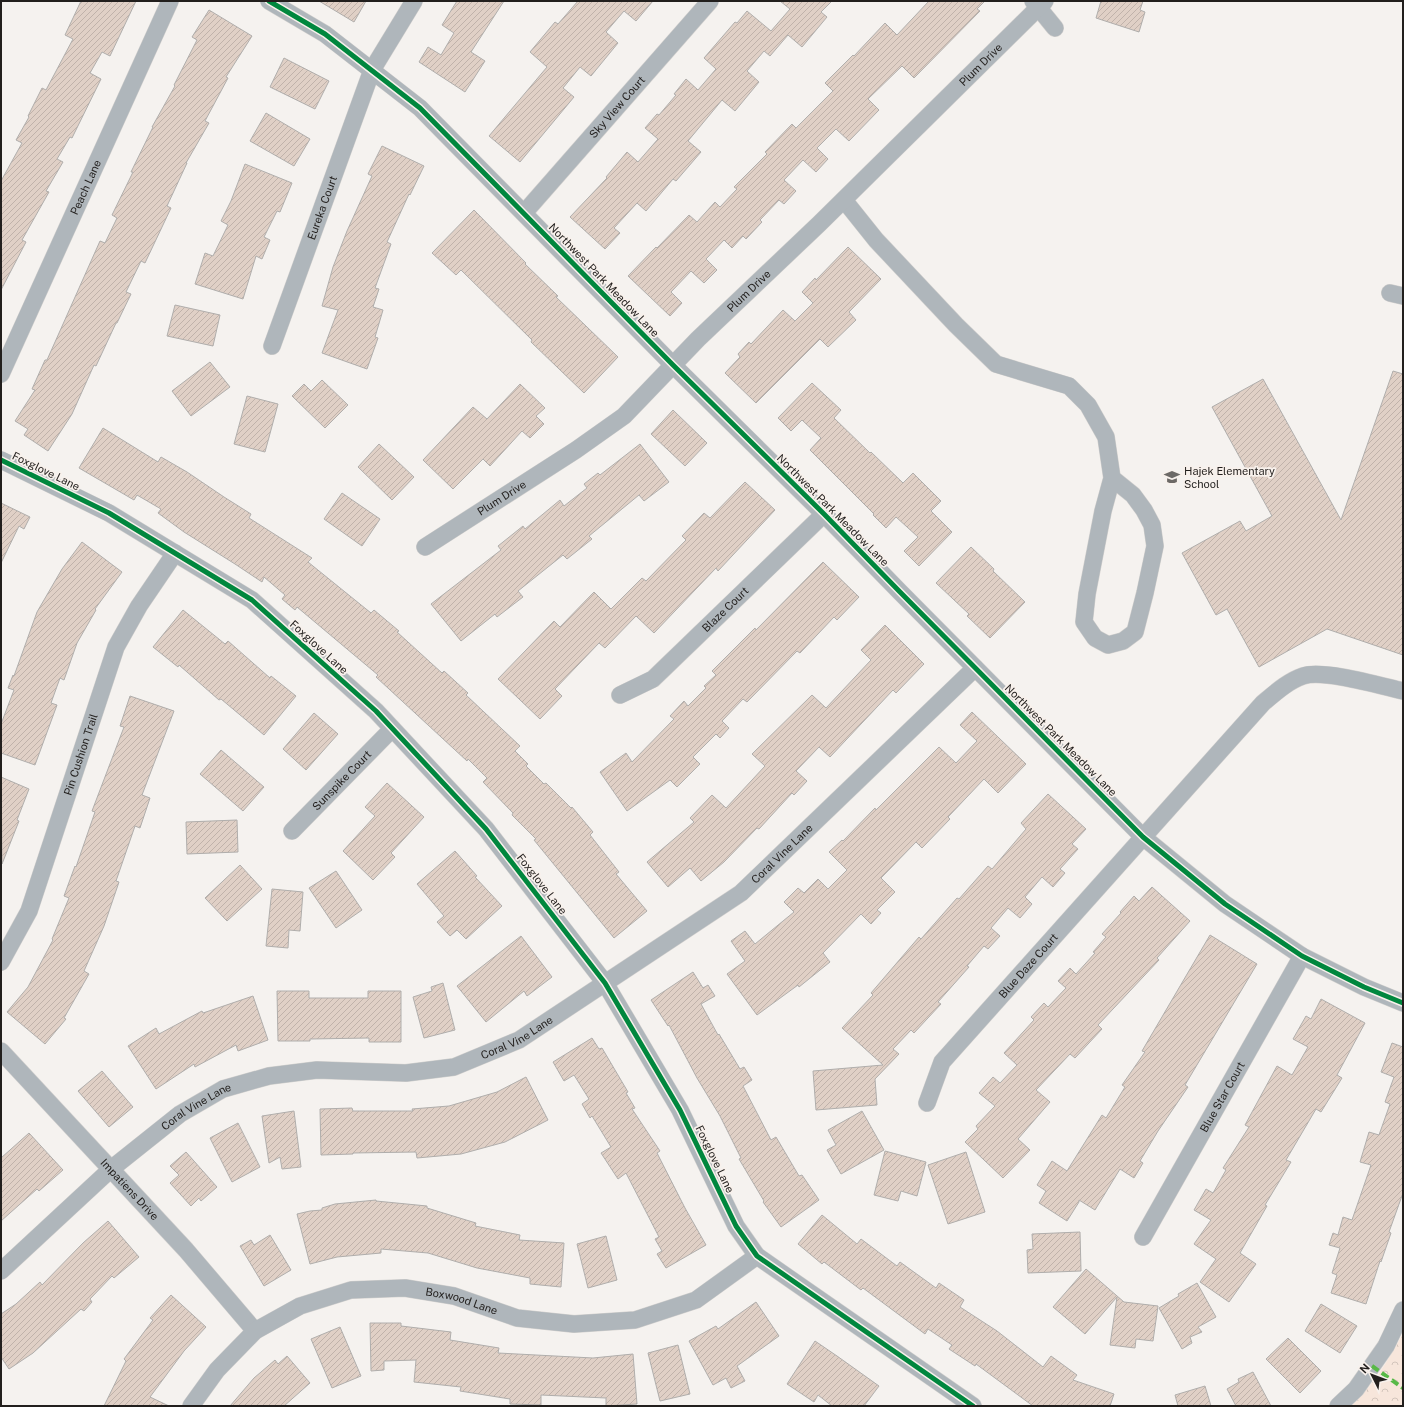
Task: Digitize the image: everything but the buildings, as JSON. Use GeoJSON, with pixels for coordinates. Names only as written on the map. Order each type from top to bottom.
{"type":"FeatureCollection","features":[{"type":"Feature","properties":{"kind":"street","name":"Peach Lane"},"geometry":{"type":"LineString","coordinates":[[1,374],[170,1]]}},
{"type":"Feature","properties":{"kind":"street","name":"Northwest Park Meadow Lane"},"geometry":{"type":"LineString","coordinates":[[269,1],[325,34],[420,108],[673,365],[824,514],[1143,837],[1225,904],[1302,956],[1364,987],[1403,1003]]}},
{"type":"Feature","properties":{"kind":"street","name":"Eureka Court"},"geometry":{"type":"LineString","coordinates":[[272,346],[372,70],[414,1]]}},
{"type":"Feature","properties":{"kind":"street","name":"Sky View Court"},"geometry":{"type":"LineString","coordinates":[[524,212],[710,1]]}},
{"type":"Feature","properties":{"kind":"street"},"geometry":{"type":"LineString","coordinates":[[1039,3],[1055,28]]}},
{"type":"Feature","properties":{"kind":"street","name":"Plum Drive"},"geometry":{"type":"LineString","coordinates":[[426,546],[576,450],[624,416],[698,339],[844,200],[1039,3]]}},
{"type":"Feature","properties":{"kind":"street"},"geometry":{"type":"LineString","coordinates":[[844,200],[876,240],[956,325],[996,364],[1069,386],[1088,405],[1106,437],[1112,478],[1100,526],[1087,594],[1084,622],[1095,638],[1108,645],[1123,641],[1135,632],[1155,546],[1152,525],[1144,510],[1133,495],[1112,478]]}},
{"type":"Feature","properties":{"kind":"street","name":"Foxglove Lane"},"geometry":{"type":"LineString","coordinates":[[1,460],[109,513],[252,600],[376,711],[486,829],[605,983],[680,1110],[736,1226],[756,1256],[974,1406]]}},
{"type":"Feature","properties":{"kind":"street","name":"Blaze Court"},"geometry":{"type":"LineString","coordinates":[[620,695],[653,679],[824,514]]}},
{"type":"Feature","properties":{"kind":"street","name":"Pin Cushion Trail"},"geometry":{"type":"LineString","coordinates":[[1,962],[29,911],[116,647],[139,606],[175,553]]}},
{"type":"Feature","properties":{"kind":"street","name":"Coral Vine Lane"},"geometry":{"type":"LineString","coordinates":[[1,1271],[110,1169],[180,1114],[223,1089],[269,1076],[317,1070],[406,1073],[454,1067],[519,1040],[741,893],[975,668]]}},
{"type":"Feature","properties":{"kind":"street","name":"Blue Daze Court"},"geometry":{"type":"LineString","coordinates":[[927,1103],[942,1062],[1263,703],[1284,685],[1304,675],[1329,674],[1403,690]]}},
{"type":"Feature","properties":{"kind":"street","name":"Sunspike Court"},"geometry":{"type":"LineString","coordinates":[[292,831],[392,729]]}},
{"type":"Feature","properties":{"kind":"street","name":"Blue Star Court"},"geometry":{"type":"LineString","coordinates":[[1143,1237],[1302,956]]}},
{"type":"Feature","properties":{"kind":"street","name":"Impatiens Drive"},"geometry":{"type":"LineString","coordinates":[[1,1051],[186,1250],[255,1331]]}},
{"type":"Feature","properties":{"kind":"street","name":"Boxwood Lane"},"geometry":{"type":"LineString","coordinates":[[191,1406],[217,1370],[255,1331],[300,1306],[351,1290],[405,1288],[454,1296],[517,1318],[574,1324],[635,1320],[696,1300],[756,1256]]}},
{"type":"Feature","properties":{"kind":"street"},"geometry":{"type":"LineString","coordinates":[[1338,1406],[1356,1389],[1386,1346],[1403,1310]]}},
{"type":"Feature","properties":{"kind":"green space"},"geometry":{"type":"Polygon","coordinates":[[[1403,1333],[1403,1406],[1351,1406],[1380,1372],[1403,1333]]]}},
{"type":"Feature","properties":{"kind":"marked path"},"geometry":{"type":"LineString","coordinates":[[1372,1366],[1403,1388]]}},
{"type":"Feature","properties":{"kind":"cycle path"},"geometry":{"type":"LineString","coordinates":[[269,1],[325,34],[420,108],[673,365],[824,514],[1143,837],[1225,904],[1302,956],[1364,987],[1403,1003]]}},
{"type":"Feature","properties":{"kind":"cycle path"},"geometry":{"type":"LineString","coordinates":[[1,460],[109,513],[252,600],[376,711],[486,829],[605,983],[680,1110],[736,1226],[757,1256],[973,1406]]}},
{"type":"Feature","properties":{"kind":"place","name":"Hajek Elementary School"},"geometry":{"type":"Point","coordinates":[1172,477]}}]}
